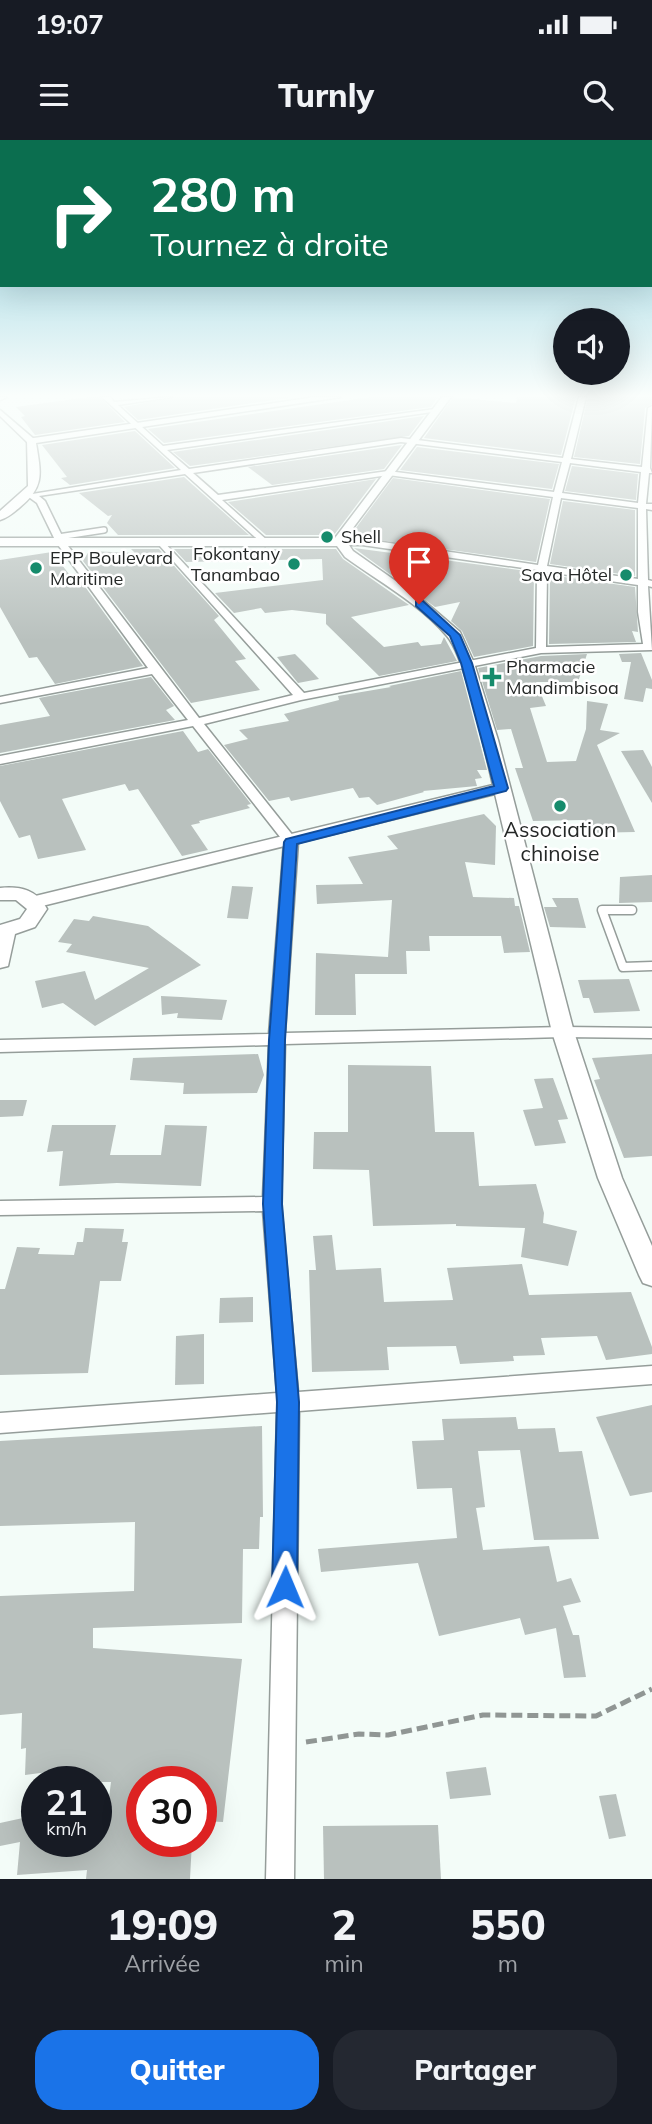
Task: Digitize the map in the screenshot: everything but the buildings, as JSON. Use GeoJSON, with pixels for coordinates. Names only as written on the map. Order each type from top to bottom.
{"type":"FeatureCollection","features":[{"type":"Feature","properties":{"kind":"main road"},"geometry":{"type":"LineString","coordinates":[[0,894],[18,894],[34,902],[37,909],[28,923],[2,931],[0,961]]}},
{"type":"Feature","properties":{"kind":"street"},"geometry":{"type":"LineString","coordinates":[[0,517],[30,495],[37,483],[36,478]]}},
{"type":"Feature","properties":{"kind":"street"},"geometry":{"type":"LineString","coordinates":[[30,495],[141,478]]}},
{"type":"Feature","properties":{"kind":"street"},"geometry":{"type":"LineString","coordinates":[[195,478],[265,543]]}},
{"type":"Feature","properties":{"kind":"street"},"geometry":{"type":"LineString","coordinates":[[216,498],[353,478]]}},
{"type":"Feature","properties":{"kind":"street"},"geometry":{"type":"LineString","coordinates":[[384,478],[341,536],[341,542],[349,554],[419,604],[455,635],[467,663],[563,1031],[610,1178],[652,1275]]}},
{"type":"Feature","properties":{"kind":"street"},"geometry":{"type":"LineString","coordinates":[[430,478],[647,507]]}},
{"type":"Feature","properties":{"kind":"street"},"geometry":{"type":"LineString","coordinates":[[541,650],[542,569],[562,478]]}},
{"type":"Feature","properties":{"kind":"street"},"geometry":{"type":"LineString","coordinates":[[0,760],[541,650],[650,647],[647,584],[649,478]]}},
{"type":"Feature","properties":{"kind":"street"},"geometry":{"type":"LineString","coordinates":[[30,495],[41,501],[60,540],[155,670],[291,842],[277,1040],[272,1204],[288,1402],[280,1879]]}},
{"type":"Feature","properties":{"kind":"street"},"geometry":{"type":"LineString","coordinates":[[0,542],[362,542],[647,584]]}},
{"type":"Feature","properties":{"kind":"street"},"geometry":{"type":"LineString","coordinates":[[162,543],[301,697]]}},
{"type":"Feature","properties":{"kind":"street"},"geometry":{"type":"LineString","coordinates":[[0,700],[155,670]]}},
{"type":"Feature","properties":{"kind":"street"},"geometry":{"type":"LineString","coordinates":[[34,902],[291,842],[501,788]]}},
{"type":"Feature","properties":{"kind":"street"},"geometry":{"type":"LineString","coordinates":[[0,1046],[563,1031],[652,1033]]}},
{"type":"Feature","properties":{"kind":"street"},"geometry":{"type":"LineString","coordinates":[[0,1209],[272,1204]]}},
{"type":"Feature","properties":{"kind":"street"},"geometry":{"type":"LineString","coordinates":[[0,1423],[652,1375]]}},
{"type":"Feature","properties":{"kind":"lane"},"geometry":{"type":"LineString","coordinates":[[60,540],[104,530]]}},
{"type":"Feature","properties":{"kind":"lane"},"geometry":{"type":"LineString","coordinates":[[632,910],[602,910],[623,967],[652,967]]}},
{"type":"Feature","properties":{"kind":"path"},"geometry":{"type":"LineString","coordinates":[[282,1745],[359,1734],[388,1735],[483,1714],[596,1716],[652,1689]]}},
{"type":"Feature","properties":{"kind":"place","name":"Shell"},"geometry":{"type":"Point","coordinates":[327,537]}},
{"type":"Feature","properties":{"kind":"place","name":"Fokontany Tanambao"},"geometry":{"type":"Point","coordinates":[294,564]}},
{"type":"Feature","properties":{"kind":"place","name":"EPP Boulevard Maritime"},"geometry":{"type":"Point","coordinates":[36,568]}},
{"type":"Feature","properties":{"kind":"place","name":"Sava Hôtel"},"geometry":{"type":"Point","coordinates":[626,575]}},
{"type":"Feature","properties":{"kind":"place","name":"Pharmacie Mandimbisoa"},"geometry":{"type":"Point","coordinates":[492,677]}},
{"type":"Feature","properties":{"kind":"place","name":"Association chinoise"},"geometry":{"type":"Point","coordinates":[560,806]}},
{"type":"Feature","properties":{"kind":"route"},"geometry":{"type":"LineString","coordinates":[[285,1587],[288,1402],[272,1204],[277,1040],[291,842],[501,788],[467,663],[455,635],[419,604]]}}]}
